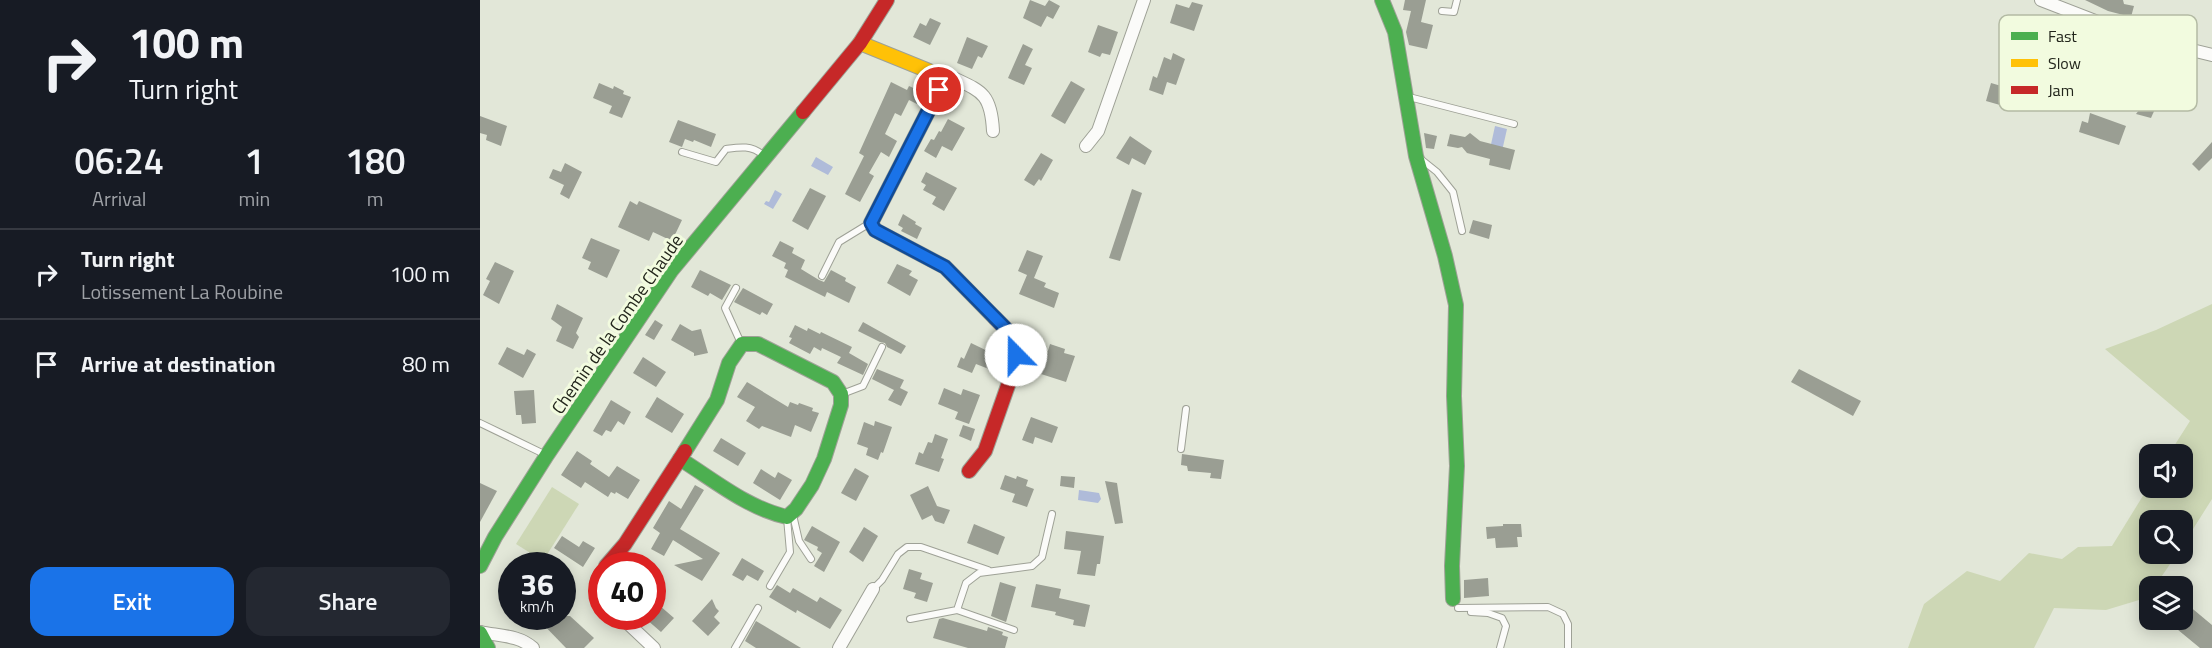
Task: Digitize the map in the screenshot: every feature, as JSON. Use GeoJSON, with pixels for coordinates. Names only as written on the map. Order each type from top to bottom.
{"type":"FeatureCollection","features":[{"type":"Feature","properties":{"kind":"street","name":"Chemin de la Combe Chaude"},"geometry":{"type":"LineString","coordinates":[[480,566],[495,537],[547,455],[671,271],[861,43],[887,0]]}},
{"type":"Feature","properties":{"kind":"street"},"geometry":{"type":"LineString","coordinates":[[1086,146],[1098,131],[1144,0]]}},
{"type":"Feature","properties":{"kind":"street"},"geometry":{"type":"LineString","coordinates":[[1382,0],[1395,32],[1416,156],[1445,256],[1456,305],[1454,396],[1457,466],[1452,566],[1455,603]]}},
{"type":"Feature","properties":{"kind":"street"},"geometry":{"type":"LineString","coordinates":[[2041,0],[2080,15]]}},
{"type":"Feature","properties":{"kind":"street"},"geometry":{"type":"LineString","coordinates":[[861,43],[929,71],[939,78]]}},
{"type":"Feature","properties":{"kind":"street"},"geometry":{"type":"LineString","coordinates":[[2197,52],[2212,56]]}},
{"type":"Feature","properties":{"kind":"street"},"geometry":{"type":"LineString","coordinates":[[939,78],[947,75],[985,96],[992,115],[993,131]]}},
{"type":"Feature","properties":{"kind":"street"},"geometry":{"type":"LineString","coordinates":[[939,78],[939,90],[871,223],[875,230],[945,267],[1013,336],[1016,355],[1012,374],[985,451],[969,471]]}},
{"type":"Feature","properties":{"kind":"street"},"geometry":{"type":"LineString","coordinates":[[619,552],[717,400],[729,363],[742,344],[758,344],[833,382],[842,394],[842,405],[824,459],[812,484],[790,515],[776,516],[680,459]]}},
{"type":"Feature","properties":{"kind":"street"},"geometry":{"type":"LineString","coordinates":[[839,648],[873,589]]}},
{"type":"Feature","properties":{"kind":"street"},"geometry":{"type":"LineString","coordinates":[[635,630],[654,648]]}},
{"type":"Feature","properties":{"kind":"street"},"geometry":{"type":"LineString","coordinates":[[480,633],[517,637],[526,641],[533,648]]}},
{"type":"Feature","properties":{"kind":"street"},"geometry":{"type":"LineString","coordinates":[[480,633],[488,648]]}},
{"type":"Feature","properties":{"kind":"street"},"geometry":{"type":"LineString","coordinates":[[494,648],[510,638]]}},
{"type":"Feature","properties":{"kind":"lane"},"geometry":{"type":"LineString","coordinates":[[1442,11],[1454,12],[1457,0]]}},
{"type":"Feature","properties":{"kind":"lane"},"geometry":{"type":"LineString","coordinates":[[1405,96],[1514,124]]}},
{"type":"Feature","properties":{"kind":"lane"},"geometry":{"type":"LineString","coordinates":[[682,152],[716,162],[726,149],[744,146],[757,150],[765,158]]}},
{"type":"Feature","properties":{"kind":"lane"},"geometry":{"type":"LineString","coordinates":[[1416,156],[1437,172],[1453,192],[1462,231]]}},
{"type":"Feature","properties":{"kind":"lane"},"geometry":{"type":"LineString","coordinates":[[822,276],[839,242],[871,223]]}},
{"type":"Feature","properties":{"kind":"lane"},"geometry":{"type":"LineString","coordinates":[[736,288],[725,308],[742,344]]}},
{"type":"Feature","properties":{"kind":"lane"},"geometry":{"type":"LineString","coordinates":[[842,394],[863,386],[882,347]]}},
{"type":"Feature","properties":{"kind":"lane"},"geometry":{"type":"LineString","coordinates":[[1181,449],[1186,409]]}},
{"type":"Feature","properties":{"kind":"lane"},"geometry":{"type":"LineString","coordinates":[[480,423],[547,455]]}},
{"type":"Feature","properties":{"kind":"lane"},"geometry":{"type":"LineString","coordinates":[[957,610],[966,583],[979,573],[1032,567],[1042,557],[1052,514]]}},
{"type":"Feature","properties":{"kind":"lane"},"geometry":{"type":"LineString","coordinates":[[790,515],[799,541],[811,559]]}},
{"type":"Feature","properties":{"kind":"lane"},"geometry":{"type":"LineString","coordinates":[[770,586],[790,552],[790,515]]}},
{"type":"Feature","properties":{"kind":"lane"},"geometry":{"type":"LineString","coordinates":[[873,589],[882,580],[898,554],[907,547],[921,547],[991,572]]}},
{"type":"Feature","properties":{"kind":"lane"},"geometry":{"type":"LineString","coordinates":[[1455,603],[1466,611],[1488,613],[1502,618],[1506,626],[1500,648]]}},
{"type":"Feature","properties":{"kind":"lane"},"geometry":{"type":"LineString","coordinates":[[1455,603],[1548,607],[1563,614],[1568,624],[1568,648]]}},
{"type":"Feature","properties":{"kind":"lane"},"geometry":{"type":"LineString","coordinates":[[735,648],[758,608]]}},
{"type":"Feature","properties":{"kind":"lane"},"geometry":{"type":"LineString","coordinates":[[910,619],[957,610],[1014,630]]}},
{"type":"Feature","properties":{"kind":"green space"},"geometry":{"type":"Polygon","coordinates":[[[2212,304],[2212,499],[2193,529],[2193,510],[2139,510],[2139,564],[2170,564],[2162,576],[2139,576],[2139,600],[2106,610],[2054,608],[2034,648],[1908,648],[1924,604],[1967,571],[2000,581],[2029,553],[2062,559],[2078,547],[2112,546],[2142,498],[2193,498],[2193,444],[2175,444],[2190,421],[2105,349],[2156,330],[2212,304]]]}},
{"type":"Feature","properties":{"kind":"green space"},"geometry":{"type":"Polygon","coordinates":[[[552,487],[579,504],[549,552],[529,552],[516,544],[552,487]]]}},
{"type":"Feature","properties":{"kind":"water"},"geometry":{"type":"Polygon","coordinates":[[[1495,126],[1507,129],[1502,151],[1490,149],[1495,126]]]}},
{"type":"Feature","properties":{"kind":"water"},"geometry":{"type":"Polygon","coordinates":[[[816,157],[833,167],[828,175],[811,166],[816,157]]]}},
{"type":"Feature","properties":{"kind":"water"},"geometry":{"type":"Polygon","coordinates":[[[775,190],[782,194],[773,209],[764,204],[766,201],[769,202],[775,190]]]}},
{"type":"Feature","properties":{"kind":"water"},"geometry":{"type":"Polygon","coordinates":[[[1079,490],[1099,493],[1101,499],[1098,503],[1078,500],[1079,490]]]}},
{"type":"Feature","properties":{"kind":"building"},"geometry":{"type":"Polygon","coordinates":[[[1030,0],[1045,6],[1049,0],[1060,6],[1053,19],[1047,16],[1041,27],[1023,18],[1030,0]]]}},
{"type":"Feature","properties":{"kind":"building"},"geometry":{"type":"Polygon","coordinates":[[[1405,0],[1426,0],[1421,22],[1433,25],[1427,49],[1409,45],[1406,32],[1411,11],[1403,10],[1405,0]]]}},
{"type":"Feature","properties":{"kind":"building"},"geometry":{"type":"Polygon","coordinates":[[[2085,0],[2123,0],[2124,4],[2134,6],[2132,15],[2108,11],[2085,0]]]}},
{"type":"Feature","properties":{"kind":"building"},"geometry":{"type":"Polygon","coordinates":[[[1192,2],[1203,5],[1194,31],[1170,23],[1176,4],[1189,8],[1192,2]]]}},
{"type":"Feature","properties":{"kind":"building"},"geometry":{"type":"Polygon","coordinates":[[[930,18],[941,23],[930,45],[913,37],[920,23],[926,26],[930,18]]]}},
{"type":"Feature","properties":{"kind":"building"},"geometry":{"type":"Polygon","coordinates":[[[1098,25],[1118,32],[1110,55],[1102,53],[1100,57],[1088,52],[1098,25]]]}},
{"type":"Feature","properties":{"kind":"building"},"geometry":{"type":"Polygon","coordinates":[[[967,37],[988,46],[982,58],[978,56],[972,69],[957,63],[967,37]]]}},
{"type":"Feature","properties":{"kind":"building"},"geometry":{"type":"Polygon","coordinates":[[[1023,44],[1033,49],[1025,65],[1032,68],[1024,85],[1008,78],[1023,44]]]}},
{"type":"Feature","properties":{"kind":"building"},"geometry":{"type":"Polygon","coordinates":[[[1173,53],[1185,59],[1176,85],[1167,82],[1163,95],[1149,90],[1153,76],[1157,78],[1164,57],[1171,60],[1173,53]]]}},
{"type":"Feature","properties":{"kind":"building"},"geometry":{"type":"Polygon","coordinates":[[[1071,81],[1085,89],[1065,124],[1051,116],[1071,81]]]}},
{"type":"Feature","properties":{"kind":"building"},"geometry":{"type":"Polygon","coordinates":[[[891,82],[907,90],[909,86],[922,92],[917,104],[909,100],[901,116],[895,113],[885,134],[897,141],[889,157],[881,152],[869,173],[874,176],[860,202],[845,194],[864,156],[859,153],[891,82]]]}},
{"type":"Feature","properties":{"kind":"building"},"geometry":{"type":"Polygon","coordinates":[[[599,83],[613,89],[614,86],[624,91],[623,94],[631,97],[622,118],[609,113],[612,106],[593,98],[599,83]]]}},
{"type":"Feature","properties":{"kind":"building"},"geometry":{"type":"Polygon","coordinates":[[[1991,83],[1999,85],[1999,105],[1986,101],[1991,83]]]}},
{"type":"Feature","properties":{"kind":"building"},"geometry":{"type":"Polygon","coordinates":[[[2138,111],[2154,111],[2151,118],[2136,114],[2138,111]]]}},
{"type":"Feature","properties":{"kind":"building"},"geometry":{"type":"Polygon","coordinates":[[[2090,113],[2126,126],[2119,145],[2079,132],[2082,121],[2088,123],[2090,113]]]}},
{"type":"Feature","properties":{"kind":"building"},"geometry":{"type":"Polygon","coordinates":[[[480,116],[507,126],[501,146],[486,140],[487,135],[480,133],[480,116]]]}},
{"type":"Feature","properties":{"kind":"building"},"geometry":{"type":"Polygon","coordinates":[[[948,119],[965,128],[952,151],[942,146],[936,158],[924,151],[931,139],[934,140],[939,131],[941,132],[948,119]]]}},
{"type":"Feature","properties":{"kind":"building"},"geometry":{"type":"Polygon","coordinates":[[[678,120],[716,134],[711,147],[694,140],[693,142],[685,139],[682,147],[669,142],[678,120]]]}},
{"type":"Feature","properties":{"kind":"building"},"geometry":{"type":"Polygon","coordinates":[[[1424,133],[1437,136],[1434,149],[1426,148],[1424,133]]]}},
{"type":"Feature","properties":{"kind":"building"},"geometry":{"type":"Polygon","coordinates":[[[1470,133],[1480,141],[1515,150],[1510,170],[1489,165],[1490,159],[1467,153],[1462,147],[1447,146],[1450,134],[1465,137],[1470,133]]]}},
{"type":"Feature","properties":{"kind":"building"},"geometry":{"type":"Polygon","coordinates":[[[1130,136],[1152,151],[1145,165],[1132,158],[1129,165],[1116,158],[1130,136]]]}},
{"type":"Feature","properties":{"kind":"building"},"geometry":{"type":"Polygon","coordinates":[[[2212,142],[2212,158],[2199,171],[2192,164],[2212,142]]]}},
{"type":"Feature","properties":{"kind":"building"},"geometry":{"type":"Polygon","coordinates":[[[1041,153],[1053,160],[1041,181],[1039,179],[1034,186],[1024,180],[1041,153]]]}},
{"type":"Feature","properties":{"kind":"building"},"geometry":{"type":"Polygon","coordinates":[[[565,163],[582,172],[569,199],[560,194],[564,185],[549,178],[553,169],[561,172],[565,163]]]}},
{"type":"Feature","properties":{"kind":"building"},"geometry":{"type":"Polygon","coordinates":[[[926,172],[957,188],[944,211],[932,204],[936,197],[923,190],[926,185],[921,182],[926,172]]]}},
{"type":"Feature","properties":{"kind":"building"},"geometry":{"type":"Polygon","coordinates":[[[810,188],[826,196],[808,230],[792,221],[810,188]]]}},
{"type":"Feature","properties":{"kind":"building"},"geometry":{"type":"Polygon","coordinates":[[[1132,189],[1142,193],[1120,261],[1109,258],[1132,189]]]}},
{"type":"Feature","properties":{"kind":"building"},"geometry":{"type":"Polygon","coordinates":[[[630,201],[637,205],[639,201],[682,220],[672,241],[653,232],[649,241],[618,227],[630,201]]]}},
{"type":"Feature","properties":{"kind":"building"},"geometry":{"type":"Polygon","coordinates":[[[903,214],[922,228],[917,239],[901,231],[903,228],[898,225],[903,214]]]}},
{"type":"Feature","properties":{"kind":"building"},"geometry":{"type":"Polygon","coordinates":[[[1473,220],[1492,225],[1489,239],[1469,233],[1473,220]]]}},
{"type":"Feature","properties":{"kind":"building"},"geometry":{"type":"Polygon","coordinates":[[[591,238],[620,250],[607,278],[588,269],[591,262],[582,258],[591,238]]]}},
{"type":"Feature","properties":{"kind":"building"},"geometry":{"type":"Polygon","coordinates":[[[780,241],[794,248],[792,253],[805,260],[801,269],[819,280],[824,282],[831,270],[846,278],[845,281],[856,287],[849,303],[827,292],[825,297],[785,277],[788,270],[784,268],[786,263],[772,256],[780,241]]]}},
{"type":"Feature","properties":{"kind":"building"},"geometry":{"type":"Polygon","coordinates":[[[1027,250],[1043,256],[1034,278],[1046,283],[1044,287],[1059,293],[1054,308],[1019,294],[1027,275],[1018,271],[1027,250]]]}},
{"type":"Feature","properties":{"kind":"building"},"geometry":{"type":"Polygon","coordinates":[[[495,262],[514,271],[499,304],[483,295],[490,281],[486,279],[495,262]]]}},
{"type":"Feature","properties":{"kind":"building"},"geometry":{"type":"Polygon","coordinates":[[[897,264],[912,271],[909,275],[918,280],[910,296],[887,283],[897,264]]]}},
{"type":"Feature","properties":{"kind":"building"},"geometry":{"type":"Polygon","coordinates":[[[700,270],[731,285],[722,300],[710,293],[708,296],[691,287],[700,270]]]}},
{"type":"Feature","properties":{"kind":"building"},"geometry":{"type":"Polygon","coordinates":[[[743,288],[773,304],[767,315],[762,312],[760,315],[734,302],[743,288]]]}},
{"type":"Feature","properties":{"kind":"building"},"geometry":{"type":"Polygon","coordinates":[[[557,304],[583,318],[576,333],[579,337],[573,349],[556,341],[562,327],[551,319],[557,304]]]}},
{"type":"Feature","properties":{"kind":"building"},"geometry":{"type":"Polygon","coordinates":[[[655,320],[663,325],[654,340],[645,335],[655,320]]]}},
{"type":"Feature","properties":{"kind":"building"},"geometry":{"type":"Polygon","coordinates":[[[863,322],[906,346],[901,354],[887,347],[885,343],[858,331],[863,322]]]}},
{"type":"Feature","properties":{"kind":"building"},"geometry":{"type":"Polygon","coordinates":[[[680,324],[692,331],[701,329],[708,353],[694,356],[694,353],[671,340],[680,324]]]}},
{"type":"Feature","properties":{"kind":"building"},"geometry":{"type":"Polygon","coordinates":[[[795,325],[807,331],[808,328],[820,334],[821,332],[852,347],[849,353],[868,364],[863,375],[837,363],[841,357],[822,348],[821,351],[814,347],[810,354],[789,343],[792,338],[789,337],[795,325]]]}},
{"type":"Feature","properties":{"kind":"building"},"geometry":{"type":"Polygon","coordinates":[[[971,343],[1000,357],[994,371],[976,364],[972,373],[957,367],[961,357],[964,359],[971,343]]]}},
{"type":"Feature","properties":{"kind":"building"},"geometry":{"type":"Polygon","coordinates":[[[1050,344],[1065,349],[1064,353],[1075,356],[1066,382],[1041,374],[1050,344]]]}},
{"type":"Feature","properties":{"kind":"building"},"geometry":{"type":"Polygon","coordinates":[[[507,347],[524,355],[527,349],[536,354],[523,378],[498,364],[507,347]]]}},
{"type":"Feature","properties":{"kind":"building"},"geometry":{"type":"Polygon","coordinates":[[[643,357],[666,372],[656,387],[633,373],[643,357]]]}},
{"type":"Feature","properties":{"kind":"building"},"geometry":{"type":"Polygon","coordinates":[[[877,369],[904,380],[900,388],[908,392],[901,406],[888,400],[894,390],[872,379],[877,369]]]}},
{"type":"Feature","properties":{"kind":"building"},"geometry":{"type":"Polygon","coordinates":[[[1799,369],[1861,401],[1853,416],[1791,382],[1799,369]]]}},
{"type":"Feature","properties":{"kind":"building"},"geometry":{"type":"Polygon","coordinates":[[[747,382],[788,407],[790,402],[813,408],[812,411],[819,413],[811,432],[795,425],[791,437],[762,426],[759,429],[746,421],[755,407],[737,397],[747,382]]]}},
{"type":"Feature","properties":{"kind":"building"},"geometry":{"type":"Polygon","coordinates":[[[944,388],[961,395],[963,389],[980,395],[969,424],[955,419],[958,412],[938,404],[944,388]]]}},
{"type":"Feature","properties":{"kind":"building"},"geometry":{"type":"Polygon","coordinates":[[[534,390],[536,423],[522,424],[521,415],[516,415],[514,391],[534,390]]]}},
{"type":"Feature","properties":{"kind":"building"},"geometry":{"type":"Polygon","coordinates":[[[657,397],[684,414],[672,433],[645,417],[657,397]]]}},
{"type":"Feature","properties":{"kind":"building"},"geometry":{"type":"Polygon","coordinates":[[[611,400],[631,412],[624,425],[618,421],[611,432],[606,430],[602,436],[593,431],[611,400]]]}},
{"type":"Feature","properties":{"kind":"building"},"geometry":{"type":"Polygon","coordinates":[[[1031,417],[1058,427],[1052,443],[1035,437],[1033,444],[1022,440],[1031,417]]]}},
{"type":"Feature","properties":{"kind":"building"},"geometry":{"type":"Polygon","coordinates":[[[875,421],[892,427],[883,453],[881,452],[878,460],[866,455],[868,448],[857,444],[864,422],[874,426],[875,421]]]}},
{"type":"Feature","properties":{"kind":"building"},"geometry":{"type":"Polygon","coordinates":[[[963,425],[975,429],[971,441],[959,436],[963,425]]]}},
{"type":"Feature","properties":{"kind":"building"},"geometry":{"type":"Polygon","coordinates":[[[935,434],[948,439],[939,472],[915,464],[919,452],[923,454],[928,442],[932,443],[935,434]]]}},
{"type":"Feature","properties":{"kind":"building"},"geometry":{"type":"Polygon","coordinates":[[[721,438],[746,453],[738,466],[713,451],[721,438]]]}},
{"type":"Feature","properties":{"kind":"building"},"geometry":{"type":"Polygon","coordinates":[[[577,451],[592,461],[590,464],[609,477],[617,466],[640,480],[628,499],[616,492],[615,494],[611,492],[608,497],[585,482],[581,488],[561,475],[577,451]]]}},
{"type":"Feature","properties":{"kind":"building"},"geometry":{"type":"Polygon","coordinates":[[[1182,454],[1224,460],[1221,479],[1210,478],[1211,473],[1188,471],[1187,466],[1181,465],[1182,454]]]}},
{"type":"Feature","properties":{"kind":"building"},"geometry":{"type":"Polygon","coordinates":[[[855,468],[869,476],[856,501],[841,493],[855,468]]]}},
{"type":"Feature","properties":{"kind":"building"},"geometry":{"type":"Polygon","coordinates":[[[761,469],[775,478],[778,472],[792,480],[780,500],[753,483],[761,469]]]}},
{"type":"Feature","properties":{"kind":"building"},"geometry":{"type":"Polygon","coordinates":[[[1005,475],[1028,480],[1026,486],[1034,489],[1027,507],[1012,502],[1015,494],[1000,489],[1005,475]]]}},
{"type":"Feature","properties":{"kind":"building"},"geometry":{"type":"Polygon","coordinates":[[[1061,476],[1075,477],[1074,488],[1060,486],[1061,476]]]}},
{"type":"Feature","properties":{"kind":"building"},"geometry":{"type":"Polygon","coordinates":[[[1105,481],[1117,483],[1123,523],[1115,524],[1105,481]]]}},
{"type":"Feature","properties":{"kind":"building"},"geometry":{"type":"Polygon","coordinates":[[[480,483],[497,491],[480,522],[480,483]]]}},
{"type":"Feature","properties":{"kind":"building"},"geometry":{"type":"Polygon","coordinates":[[[695,485],[704,490],[680,529],[720,553],[702,581],[674,565],[703,559],[673,540],[666,552],[651,549],[660,533],[653,528],[669,501],[681,509],[695,485]]]}},
{"type":"Feature","properties":{"kind":"building"},"geometry":{"type":"Polygon","coordinates":[[[928,486],[937,506],[950,510],[944,524],[935,521],[932,515],[922,520],[910,495],[928,486]]]}},
{"type":"Feature","properties":{"kind":"building"},"geometry":{"type":"Polygon","coordinates":[[[974,524],[1005,537],[998,555],[967,543],[974,524]]]}},
{"type":"Feature","properties":{"kind":"building"},"geometry":{"type":"Polygon","coordinates":[[[1503,524],[1521,524],[1522,537],[1517,537],[1518,547],[1496,548],[1495,538],[1487,539],[1486,527],[1503,526],[1503,524]]]}},
{"type":"Feature","properties":{"kind":"building"},"geometry":{"type":"Polygon","coordinates":[[[812,526],[840,542],[824,572],[814,566],[822,553],[817,550],[818,547],[804,540],[812,526]]]}},
{"type":"Feature","properties":{"kind":"building"},"geometry":{"type":"Polygon","coordinates":[[[864,527],[878,536],[863,562],[849,552],[864,527]]]}},
{"type":"Feature","properties":{"kind":"building"},"geometry":{"type":"Polygon","coordinates":[[[1066,531],[1104,536],[1100,564],[1097,564],[1095,576],[1077,574],[1081,551],[1064,549],[1066,531]]]}},
{"type":"Feature","properties":{"kind":"building"},"geometry":{"type":"Polygon","coordinates":[[[562,536],[579,547],[583,541],[595,548],[592,552],[588,552],[588,559],[583,567],[576,562],[576,552],[560,552],[554,548],[562,536]]]}},
{"type":"Feature","properties":{"kind":"building"},"geometry":{"type":"Polygon","coordinates":[[[742,558],[764,571],[758,581],[747,575],[743,581],[732,575],[742,558]]]}},
{"type":"Feature","properties":{"kind":"building"},"geometry":{"type":"Polygon","coordinates":[[[909,569],[922,573],[920,579],[933,583],[927,602],[914,598],[916,593],[903,589],[909,569]]]}},
{"type":"Feature","properties":{"kind":"building"},"geometry":{"type":"Polygon","coordinates":[[[1488,578],[1489,596],[1464,598],[1464,580],[1488,578]]]}},
{"type":"Feature","properties":{"kind":"building"},"geometry":{"type":"Polygon","coordinates":[[[1000,582],[1016,587],[1006,622],[991,616],[1000,582]]]}},
{"type":"Feature","properties":{"kind":"building"},"geometry":{"type":"Polygon","coordinates":[[[1036,584],[1061,589],[1059,598],[1090,605],[1085,627],[1073,625],[1074,620],[1055,615],[1056,612],[1031,607],[1036,584]]]}},
{"type":"Feature","properties":{"kind":"building"},"geometry":{"type":"Polygon","coordinates":[[[777,585],[790,593],[793,588],[817,602],[820,597],[842,610],[830,629],[769,597],[777,585]]]}},
{"type":"Feature","properties":{"kind":"building"},"geometry":{"type":"Polygon","coordinates":[[[712,599],[719,611],[714,617],[720,623],[708,636],[692,621],[712,599]]]}},
{"type":"Feature","properties":{"kind":"building"},"geometry":{"type":"Polygon","coordinates":[[[2193,609],[2212,625],[2212,648],[2200,648],[2178,630],[2193,630],[2193,609]]]}},
{"type":"Feature","properties":{"kind":"building"},"geometry":{"type":"Polygon","coordinates":[[[666,611],[674,618],[666,627],[666,611]]]}},
{"type":"Feature","properties":{"kind":"building"},"geometry":{"type":"Polygon","coordinates":[[[943,618],[987,631],[988,627],[1003,632],[1002,635],[1008,637],[1005,648],[968,648],[933,638],[939,619],[943,618]]]}},
{"type":"Feature","properties":{"kind":"building"},"geometry":{"type":"Polygon","coordinates":[[[756,621],[801,648],[756,648],[745,641],[756,621]]]}},
{"type":"Feature","properties":{"kind":"building"},"geometry":{"type":"Polygon","coordinates":[[[576,622],[594,638],[584,648],[566,648],[549,630],[576,630],[576,622]]]}},
{"type":"Feature","properties":{"kind":"traffic: fast"},"geometry":{"type":"LineString","coordinates":[[1382,0],[1395,32],[1416,156],[1445,256],[1456,305],[1454,396],[1457,466],[1452,566],[1453,599]]}},
{"type":"Feature","properties":{"kind":"traffic: fast"},"geometry":{"type":"LineString","coordinates":[[480,566],[495,537],[547,455],[671,271],[803,112]]}},
{"type":"Feature","properties":{"kind":"traffic: fast"},"geometry":{"type":"LineString","coordinates":[[680,459],[745,500],[772,513],[787,517],[796,509],[812,485],[824,459],[841,405],[841,394],[833,382],[758,344],[742,344],[729,363],[717,400],[685,451]]}},
{"type":"Feature","properties":{"kind":"traffic: fast"},"geometry":{"type":"LineString","coordinates":[[480,633],[488,648]]}},
{"type":"Feature","properties":{"kind":"traffic: slow"},"geometry":{"type":"LineString","coordinates":[[860,43],[929,71],[939,78],[939,90],[871,223],[875,230],[945,267],[995,318]]}},
{"type":"Feature","properties":{"kind":"traffic: jam"},"geometry":{"type":"LineString","coordinates":[[803,112],[860,43],[887,0]]}},
{"type":"Feature","properties":{"kind":"traffic: jam"},"geometry":{"type":"LineString","coordinates":[[969,471],[985,451],[1012,374],[1016,355],[1013,336],[995,318]]}},
{"type":"Feature","properties":{"kind":"traffic: jam"},"geometry":{"type":"LineString","coordinates":[[618,552],[685,451]]}},
{"type":"Feature","properties":{"kind":"route"},"geometry":{"type":"LineString","coordinates":[[939,90],[871,223],[875,230],[945,267],[1013,336],[1016,355]]}}]}
